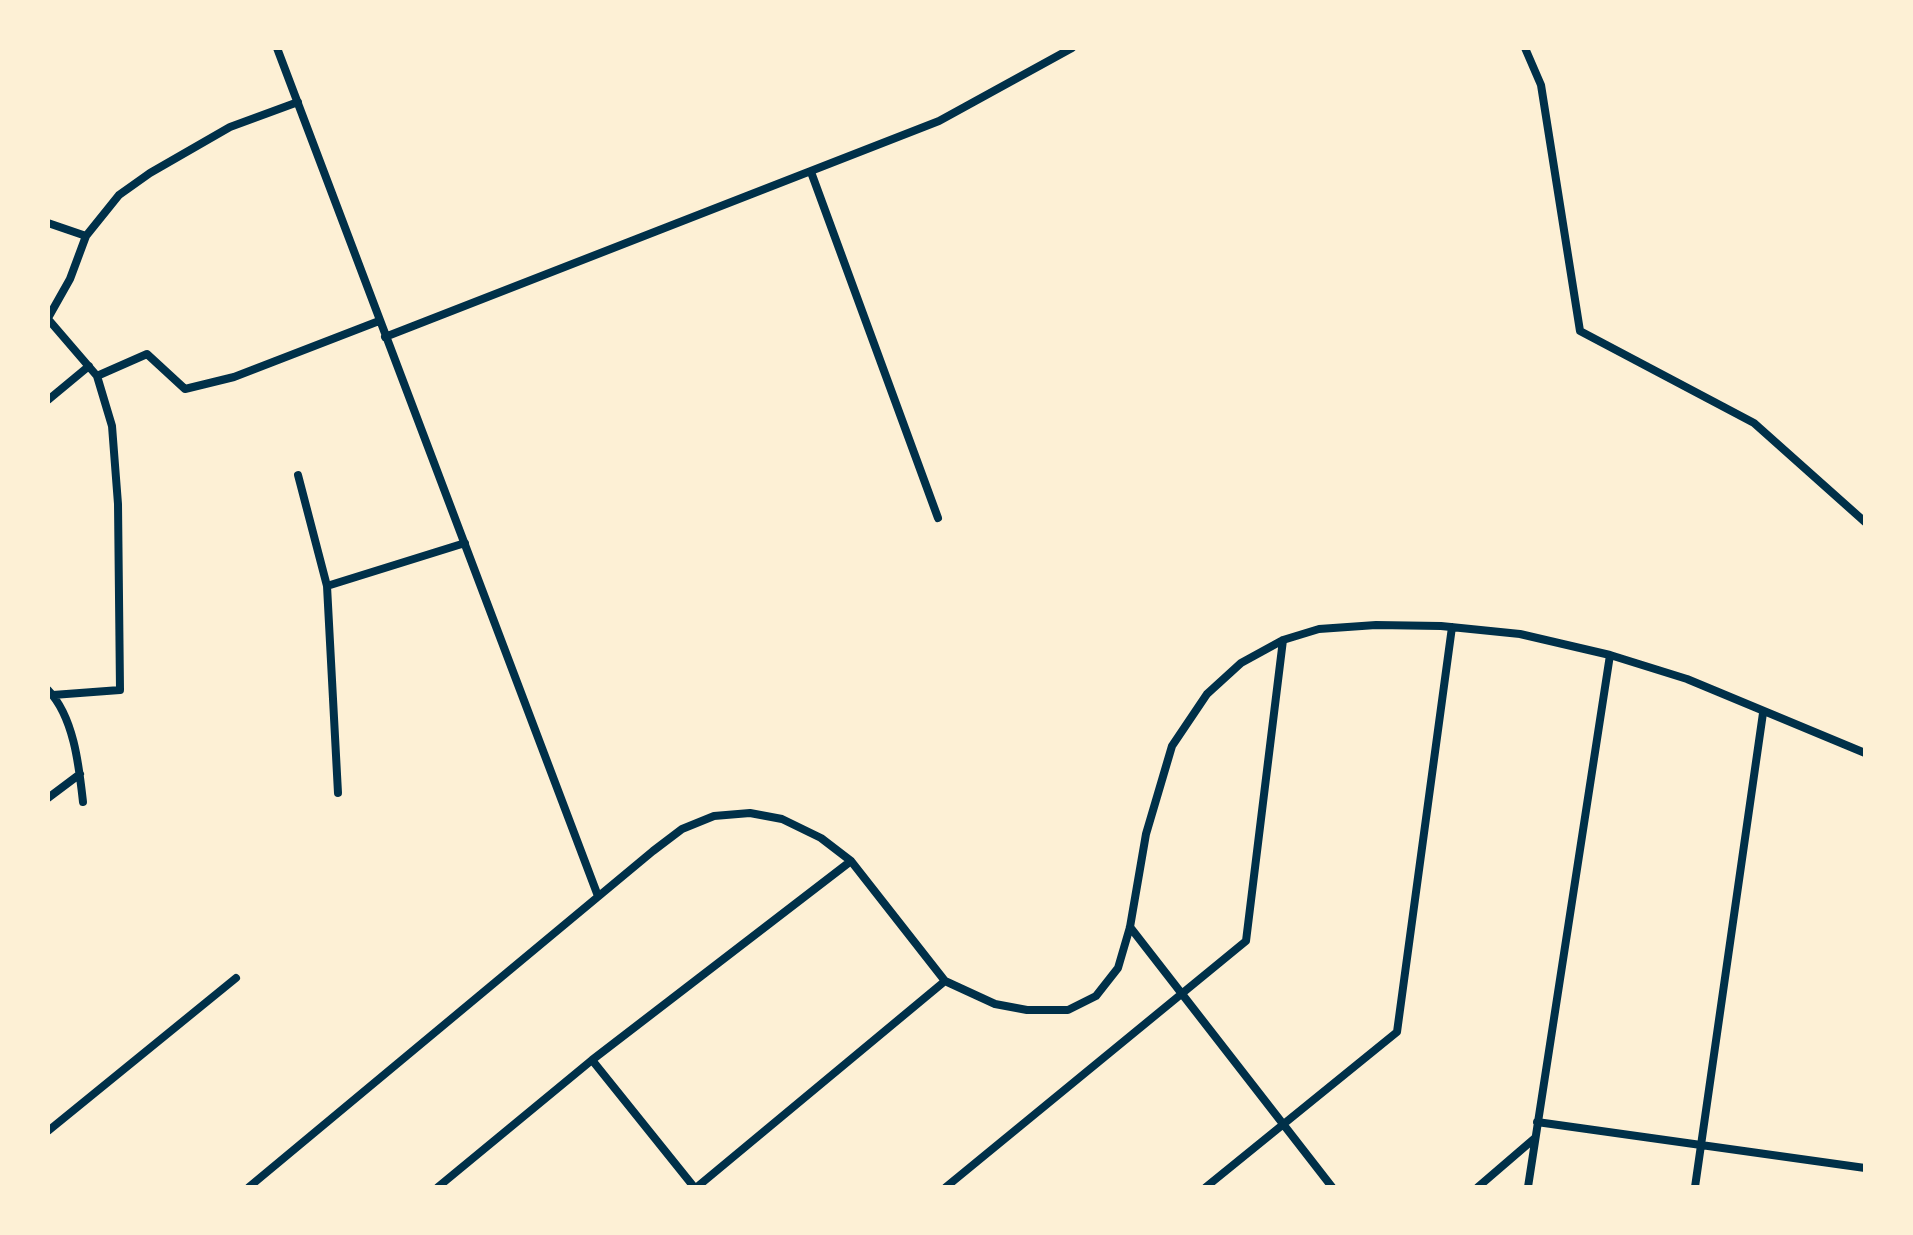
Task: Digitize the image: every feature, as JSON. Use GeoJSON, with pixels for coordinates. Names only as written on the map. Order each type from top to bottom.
{"type":"FeatureCollection","features":[{"type":"Feature","properties":{"kind":"street"},"geometry":{"type":"LineString","coordinates":[[277,48],[598,896]]}},
{"type":"Feature","properties":{"kind":"street"},"geometry":{"type":"LineString","coordinates":[[385,337],[939,121],[1072,48]]}},
{"type":"Feature","properties":{"kind":"street"},"geometry":{"type":"LineString","coordinates":[[1525,48],[1541,85],[1580,331],[1754,423],[1865,522]]}},
{"type":"Feature","properties":{"kind":"street"},"geometry":{"type":"LineString","coordinates":[[83,802],[80,774],[68,725],[50,693],[120,690],[118,504],[112,426],[97,376],[48,319],[70,279],[86,236],[119,195],[150,173],[230,127],[298,102]]}},
{"type":"Feature","properties":{"kind":"street"},"geometry":{"type":"LineString","coordinates":[[811,172],[938,518]]}},
{"type":"Feature","properties":{"kind":"street"},"geometry":{"type":"LineString","coordinates":[[48,223],[86,236]]}},
{"type":"Feature","properties":{"kind":"street"},"geometry":{"type":"LineString","coordinates":[[97,376],[147,354],[185,389],[234,377],[379,321]]}},
{"type":"Feature","properties":{"kind":"street"},"geometry":{"type":"LineString","coordinates":[[48,400],[89,366]]}},
{"type":"Feature","properties":{"kind":"street"},"geometry":{"type":"LineString","coordinates":[[298,475],[327,586],[338,793]]}},
{"type":"Feature","properties":{"kind":"street"},"geometry":{"type":"LineString","coordinates":[[327,586],[465,543]]}},
{"type":"Feature","properties":{"kind":"street"},"geometry":{"type":"LineString","coordinates":[[249,1187],[598,896],[682,829],[714,816],[750,813],[782,819],[821,838],[851,861],[945,981],[995,1004],[1027,1010],[1068,1010],[1096,996],[1118,968],[1130,927],[1146,834],[1172,746],[1207,694],[1241,663],[1283,640],[1319,629],[1376,625],[1452,627],[1520,634],[1610,655],[1687,679],[1865,753]]}},
{"type":"Feature","properties":{"kind":"street"},"geometry":{"type":"LineString","coordinates":[[1206,1187],[1397,1032],[1452,627]]}},
{"type":"Feature","properties":{"kind":"street"},"geometry":{"type":"LineString","coordinates":[[946,1187],[1246,941],[1283,640]]}},
{"type":"Feature","properties":{"kind":"street"},"geometry":{"type":"LineString","coordinates":[[1528,1187],[1610,655]]}},
{"type":"Feature","properties":{"kind":"street"},"geometry":{"type":"LineString","coordinates":[[1695,1187],[1763,713]]}},
{"type":"Feature","properties":{"kind":"street"},"geometry":{"type":"LineString","coordinates":[[48,798],[80,774]]}},
{"type":"Feature","properties":{"kind":"street"},"geometry":{"type":"LineString","coordinates":[[438,1187],[592,1060],[851,861]]}},
{"type":"Feature","properties":{"kind":"street"},"geometry":{"type":"LineString","coordinates":[[1130,927],[1332,1187]]}},
{"type":"Feature","properties":{"kind":"street"},"geometry":{"type":"LineString","coordinates":[[48,1131],[236,978]]}},
{"type":"Feature","properties":{"kind":"street"},"geometry":{"type":"LineString","coordinates":[[592,1060],[696,1187],[945,981]]}},
{"type":"Feature","properties":{"kind":"street"},"geometry":{"type":"LineString","coordinates":[[1537,1122],[1865,1168]]}},
{"type":"Feature","properties":{"kind":"street"},"geometry":{"type":"LineString","coordinates":[[1478,1187],[1535,1137]]}}]}
